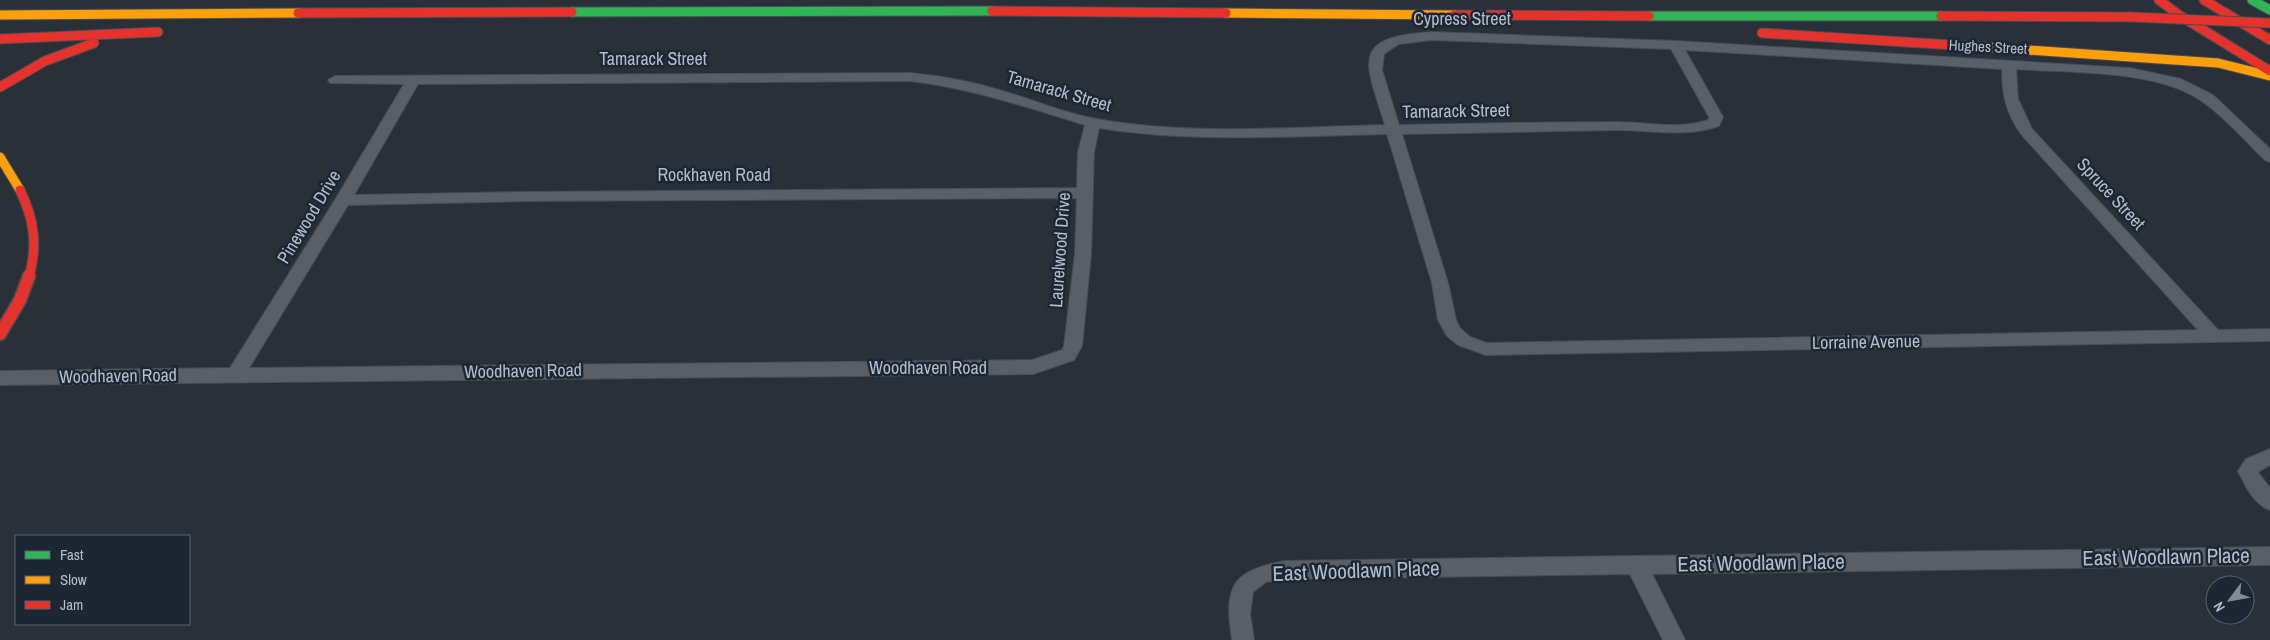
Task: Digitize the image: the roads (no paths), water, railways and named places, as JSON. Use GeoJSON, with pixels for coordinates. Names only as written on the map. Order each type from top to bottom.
{"type":"FeatureCollection","features":[{"type":"Feature","properties":{"kind":"main road"},"geometry":{"type":"LineString","coordinates":[[2159,0],[2270,71]]}},
{"type":"Feature","properties":{"kind":"main road"},"geometry":{"type":"LineString","coordinates":[[2204,0],[2270,40]]}},
{"type":"Feature","properties":{"kind":"main road"},"geometry":{"type":"LineString","coordinates":[[2252,0],[2270,11]]}},
{"type":"Feature","properties":{"kind":"main road"},"geometry":{"type":"LineString","coordinates":[[0,15],[864,10],[1408,15],[2131,17],[2270,23]]}},
{"type":"Feature","properties":{"kind":"main road"},"geometry":{"type":"LineString","coordinates":[[2131,17],[2270,11]]}},
{"type":"Feature","properties":{"kind":"main road"},"geometry":{"type":"LineString","coordinates":[[271,25],[515,12]]}},
{"type":"Feature","properties":{"kind":"main road"},"geometry":{"type":"LineString","coordinates":[[1408,15],[1663,28]]}},
{"type":"Feature","properties":{"kind":"main road"},"geometry":{"type":"LineString","coordinates":[[0,39],[172,31],[96,42],[65,52],[17,75],[0,87]]}},
{"type":"Feature","properties":{"kind":"main road"},"geometry":{"type":"LineString","coordinates":[[1755,33],[2176,59],[2218,63],[2270,76]]}},
{"type":"Feature","properties":{"kind":"main road"},"geometry":{"type":"LineString","coordinates":[[2176,59],[2200,57],[2214,51],[2221,41]]}},
{"type":"Feature","properties":{"kind":"main road"},"geometry":{"type":"LineString","coordinates":[[0,157],[32,213],[35,242],[30,274],[23,293],[0,334]]}},
{"type":"Feature","properties":{"kind":"main road"},"geometry":{"type":"LineString","coordinates":[[0,172],[20,190]]}},
{"type":"Feature","properties":{"kind":"street","name":"Cypress Street"},"geometry":{"type":"LineString","coordinates":[[1464,342],[1453,332],[1447,320],[1440,283],[1375,70],[1376,56],[1381,49],[1394,42],[1415,37],[1432,36],[1676,45]]}},
{"type":"Feature","properties":{"kind":"street","name":"Hughes Street"},"geometry":{"type":"LineString","coordinates":[[1676,45],[2130,72],[2176,82],[2208,98],[2270,157]]}},
{"type":"Feature","properties":{"kind":"street","name":"Tamarack Street"},"geometry":{"type":"LineString","coordinates":[[335,80],[910,77],[946,81],[999,94],[1093,123],[1140,130],[1197,133],[1619,126],[1704,128],[1714,123],[1716,117],[1676,45]]}},
{"type":"Feature","properties":{"kind":"street","name":"Spruce Street"},"geometry":{"type":"LineString","coordinates":[[2009,64],[2010,98],[2014,113],[2026,131],[2214,336]]}},
{"type":"Feature","properties":{"kind":"street","name":"Pinewood Drive"},"geometry":{"type":"LineString","coordinates":[[236,374],[343,200],[414,79]]}},
{"type":"Feature","properties":{"kind":"street","name":"Laurelwood Drive"},"geometry":{"type":"LineString","coordinates":[[1046,364],[1068,355],[1073,346],[1082,254],[1086,152],[1093,123]]}},
{"type":"Feature","properties":{"kind":"street","name":"Rockhaven Road"},"geometry":{"type":"LineString","coordinates":[[343,200],[456,197],[926,196],[1084,193]]}},
{"type":"Feature","properties":{"kind":"street","name":"Lorraine Avenue"},"geometry":{"type":"LineString","coordinates":[[1464,342],[1486,349],[2270,335]]}},
{"type":"Feature","properties":{"kind":"street","name":"Woodhaven Road"},"geometry":{"type":"LineString","coordinates":[[0,378],[1033,367],[1046,364]]}},
{"type":"Feature","properties":{"kind":"street"},"geometry":{"type":"LineString","coordinates":[[2270,457],[2253,464],[2248,471],[2254,483],[2270,502]]}},
{"type":"Feature","properties":{"kind":"street","name":"East Woodlawn Place"},"geometry":{"type":"LineString","coordinates":[[1243,640],[1238,611],[1242,590],[1253,578],[1285,570],[2270,556]]}},
{"type":"Feature","properties":{"kind":"street"},"geometry":{"type":"LineString","coordinates":[[1636,564],[1674,640]]}}]}
